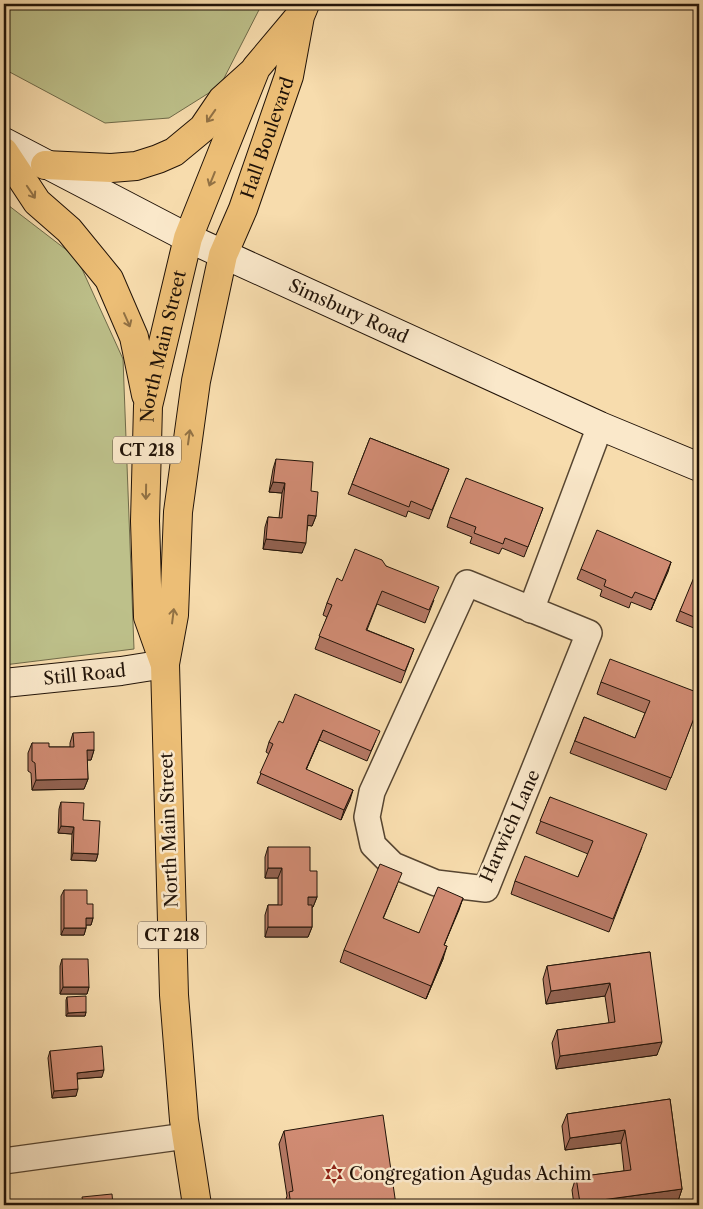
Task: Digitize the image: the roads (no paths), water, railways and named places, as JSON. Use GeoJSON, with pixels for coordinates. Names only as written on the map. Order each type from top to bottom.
{"type":"FeatureCollection","features":[{"type":"Feature","properties":{"kind":"main road","name":"Hall Boulevard"},"geometry":{"type":"LineString","coordinates":[[188,238],[256,68],[303,10]]}},
{"type":"Feature","properties":{"kind":"main road","name":"Hall Boulevard"},"geometry":{"type":"LineString","coordinates":[[223,255],[243,209],[289,76],[303,10]]}},
{"type":"Feature","properties":{"kind":"main road"},"geometry":{"type":"LineString","coordinates":[[45,165],[111,168],[136,166],[174,152],[203,128],[222,100],[256,68]]}},
{"type":"Feature","properties":{"kind":"main road","name":"Simsbury Road"},"geometry":{"type":"LineString","coordinates":[[4,142],[45,165],[223,255],[600,426],[699,467]]}},
{"type":"Feature","properties":{"kind":"main road"},"geometry":{"type":"LineString","coordinates":[[4,152],[37,202],[69,230],[109,279],[134,336],[148,406]]}},
{"type":"Feature","properties":{"kind":"main road","name":"North Main Street"},"geometry":{"type":"LineString","coordinates":[[164,664],[148,616],[145,521],[148,406],[164,332],[188,238]]}},
{"type":"Feature","properties":{"kind":"main road","name":"North Main Street"},"geometry":{"type":"LineString","coordinates":[[197,1205],[186,1136],[174,995],[164,664],[174,615],[178,512],[196,382],[223,255]]}},
{"type":"Feature","properties":{"kind":"main road","name":"Still Road"},"geometry":{"type":"LineString","coordinates":[[4,683],[122,672],[164,664]]}},
{"type":"Feature","properties":{"kind":"street"},"geometry":{"type":"LineString","coordinates":[[531,610],[600,426]]}},
{"type":"Feature","properties":{"kind":"street","name":"Harwich Lane"},"geometry":{"type":"LineString","coordinates":[[467,584],[531,610],[589,633],[486,889],[436,883],[393,865],[373,845],[367,817],[372,792],[467,584]]}},
{"type":"Feature","properties":{"kind":"street"},"geometry":{"type":"LineString","coordinates":[[4,1161],[186,1136]]}},
{"type":"Feature","properties":{"kind":"place","name":"Congregation Agudas Achim"},"geometry":{"type":"Point","coordinates":[334,1174]}}]}
